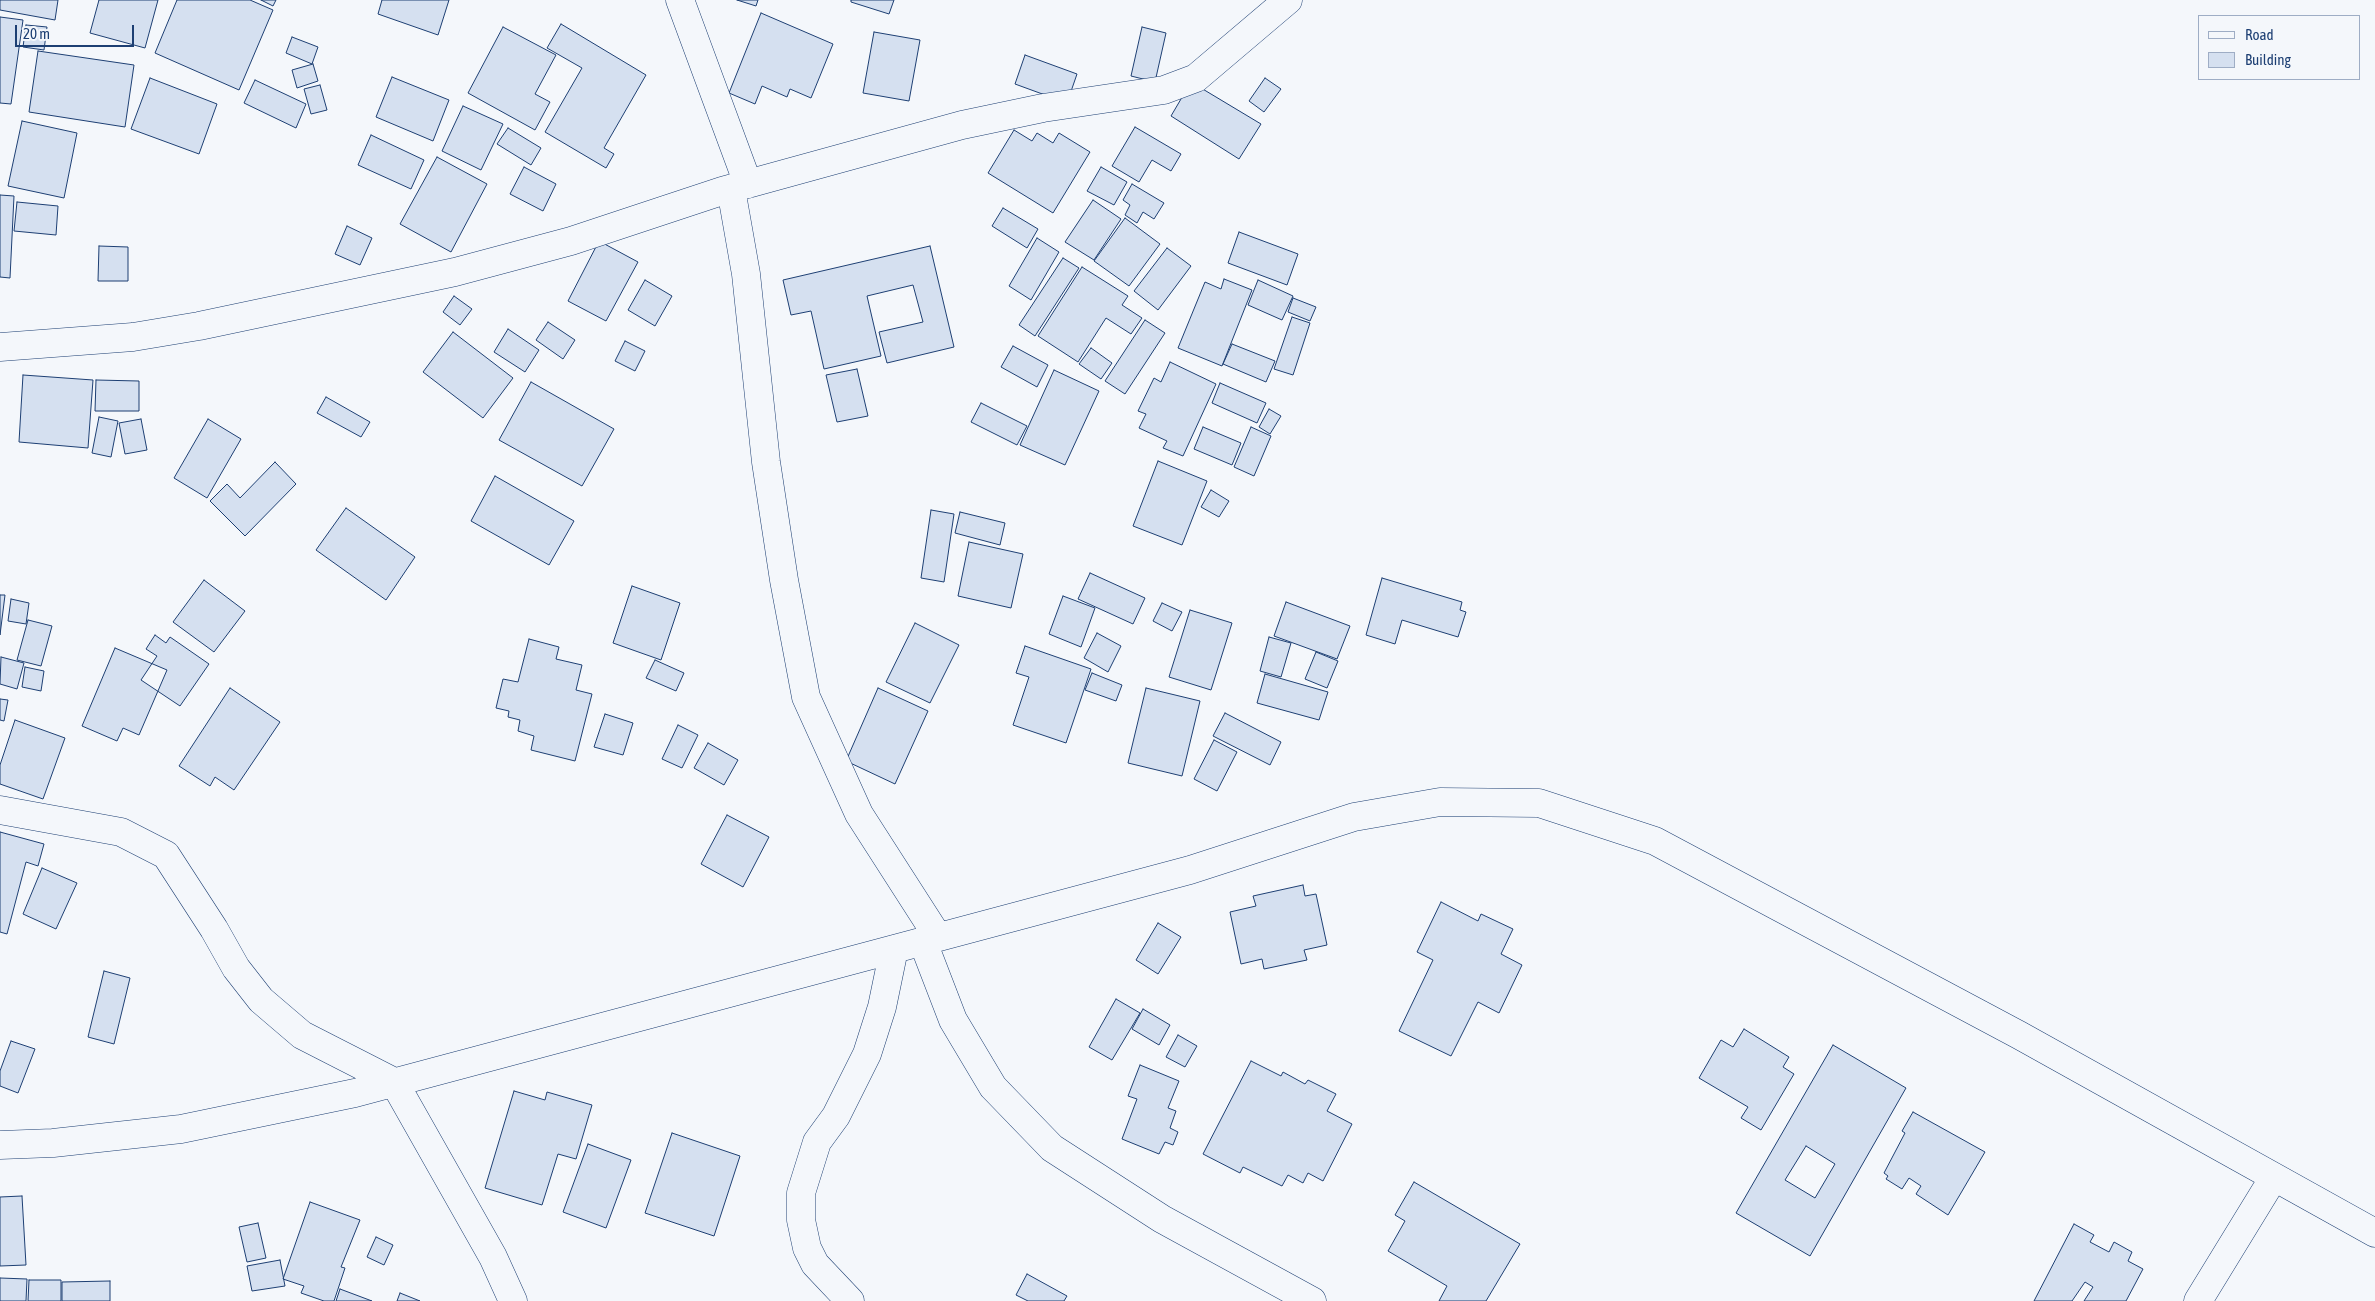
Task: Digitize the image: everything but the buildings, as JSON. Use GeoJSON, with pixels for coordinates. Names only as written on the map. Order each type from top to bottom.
{"type":"FeatureCollection","features":[{"type":"Feature","properties":{"kind":"street"},"geometry":{"type":"LineString","coordinates":[[680,0],[739,186],[746,274],[770,491],[784,580],[806,697],[859,814],[931,939],[953,1020],[993,1087],[1052,1148],[1162,1219],[1312,1301]]}},
{"type":"Feature","properties":{"kind":"street"},"geometry":{"type":"LineString","coordinates":[[0,347],[133,337],[190,328],[455,272],[571,241],[739,186],[962,125],[1043,108],[1164,90],[1196,78],[1288,0]]}},
{"type":"Feature","properties":{"kind":"street"},"geometry":{"type":"LineString","coordinates":[[0,1145],[52,1144],[181,1129],[355,1093],[1190,870],[1354,817],[1440,802],[1539,803],[1655,841],[2011,1030],[2375,1233]]}},
{"type":"Feature","properties":{"kind":"street"},"geometry":{"type":"LineString","coordinates":[[0,810],[121,832],[166,855],[214,929],[236,968],[261,1000],[302,1035],[394,1082],[493,1257],[513,1301]]}},
{"type":"Feature","properties":{"kind":"street"},"geometry":{"type":"LineString","coordinates":[[850,1301],[815,1264],[807,1248],[801,1220],[801,1193],[817,1142],[836,1116],[867,1054],[882,1007],[894,949]]}},
{"type":"Feature","properties":{"kind":"street"},"geometry":{"type":"LineString","coordinates":[[2198,1301],[2274,1177]]}}]}
